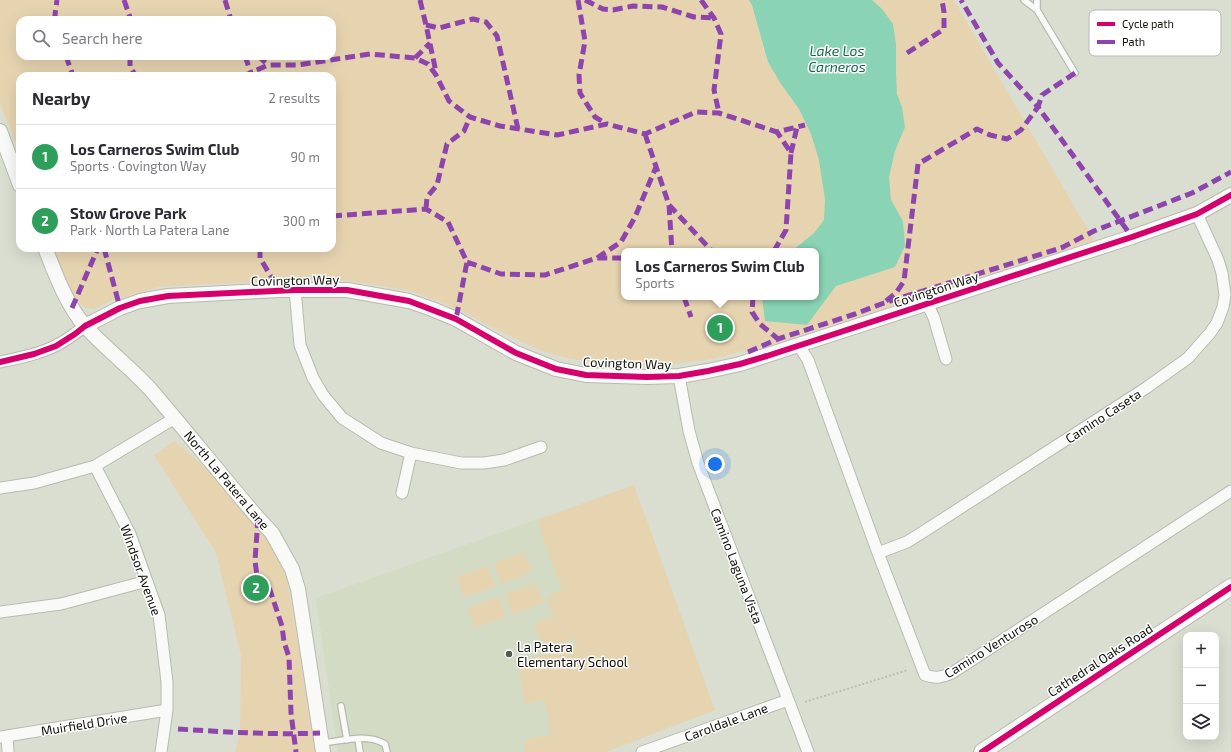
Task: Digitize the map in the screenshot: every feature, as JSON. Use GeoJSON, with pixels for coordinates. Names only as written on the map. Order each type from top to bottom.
{"type":"FeatureCollection","features":[{"type":"Feature","properties":{"kind":"main road","name":"Cathedral Oaks Road"},"geometry":{"type":"LineString","coordinates":[[982,752],[1231,587]]}},
{"type":"Feature","properties":{"kind":"street"},"geometry":{"type":"LineString","coordinates":[[0,131],[16,174]]}},
{"type":"Feature","properties":{"kind":"street","name":"Covington Way"},"geometry":{"type":"LineString","coordinates":[[0,362],[34,354],[56,346],[85,326],[120,308],[140,300],[168,296],[296,290],[347,290],[410,301],[456,319],[516,353],[556,369],[586,375],[646,377],[679,376],[740,364],[799,346],[1132,237],[1197,214],[1231,195]]}},
{"type":"Feature","properties":{"kind":"street","name":"Camino Caseta"},"geometry":{"type":"LineString","coordinates":[[878,553],[907,542],[923,532],[1146,388],[1188,358],[1210,333],[1227,308],[1222,273],[1218,260],[1197,214]]}},
{"type":"Feature","properties":{"kind":"street","name":"North La Patera Lane"},"geometry":{"type":"LineString","coordinates":[[48,252],[72,308],[85,326],[141,379],[175,418],[250,509],[272,533],[292,569],[298,589],[323,748]]}},
{"type":"Feature","properties":{"kind":"street"},"geometry":{"type":"LineString","coordinates":[[296,290],[300,345],[313,378],[323,394],[342,418],[381,444],[411,453],[461,462],[484,463],[504,460],[541,447]]}},
{"type":"Feature","properties":{"kind":"street"},"geometry":{"type":"LineString","coordinates":[[927,303],[934,318],[946,359]]}},
{"type":"Feature","properties":{"kind":"street","name":"Camino Venturoso"},"geometry":{"type":"LineString","coordinates":[[799,346],[808,360],[878,553],[925,675],[933,683],[952,673],[1231,492]]}},
{"type":"Feature","properties":{"kind":"street","name":"Camino Laguna Vista"},"geometry":{"type":"LineString","coordinates":[[679,376],[689,431],[698,463],[808,752]]}},
{"type":"Feature","properties":{"kind":"street"},"geometry":{"type":"LineString","coordinates":[[0,488],[34,483],[95,466],[175,418]]}},
{"type":"Feature","properties":{"kind":"street"},"geometry":{"type":"LineString","coordinates":[[402,493],[411,453]]}},
{"type":"Feature","properties":{"kind":"street","name":"Windsor Avenue"},"geometry":{"type":"LineString","coordinates":[[95,466],[130,534],[159,616],[167,682],[167,710],[161,752]]}},
{"type":"Feature","properties":{"kind":"street"},"geometry":{"type":"LineString","coordinates":[[0,612],[61,604],[147,581]]}},
{"type":"Feature","properties":{"kind":"street","name":"Caroldale Lane"},"geometry":{"type":"LineString","coordinates":[[642,752],[661,749],[788,700]]}},
{"type":"Feature","properties":{"kind":"street","name":"Muirfield Drive"},"geometry":{"type":"LineString","coordinates":[[3,737],[167,710]]}},
{"type":"Feature","properties":{"kind":"street"},"geometry":{"type":"LineString","coordinates":[[3,737],[8,752]]}},
{"type":"Feature","properties":{"kind":"lane"},"geometry":{"type":"LineString","coordinates":[[1024,0],[1037,10],[1075,73]]}},
{"type":"Feature","properties":{"kind":"lane"},"geometry":{"type":"LineString","coordinates":[[1037,0],[1037,10]]}},
{"type":"Feature","properties":{"kind":"lane"},"geometry":{"type":"LineString","coordinates":[[342,706],[347,740]]}},
{"type":"Feature","properties":{"kind":"lane"},"geometry":{"type":"LineString","coordinates":[[323,748],[347,740],[365,738],[378,740],[385,744],[387,752]]}},
{"type":"Feature","properties":{"kind":"lane"},"geometry":{"type":"LineString","coordinates":[[358,739],[360,752]]}},
{"type":"Feature","properties":{"kind":"path"},"geometry":{"type":"LineString","coordinates":[[805,702],[908,670]]}},
{"type":"Feature","properties":{"kind":"shaded area"},"geometry":{"type":"Polygon","coordinates":[[[0,0],[954,0],[1094,240],[749,352],[748,350],[713,359],[666,365],[632,366],[594,363],[562,357],[539,350],[487,325],[466,313],[410,291],[350,281],[325,279],[286,280],[159,287],[116,299],[94,309],[86,308],[81,305],[67,284],[55,252],[336,252],[336,72],[16,72],[16,143],[0,104],[0,0]]]}},
{"type":"Feature","properties":{"kind":"shaded area"},"geometry":{"type":"Polygon","coordinates":[[[175,441],[215,476],[273,547],[286,575],[316,752],[235,752],[240,733],[241,656],[216,553],[154,455],[175,441]]]}},
{"type":"Feature","properties":{"kind":"shaded area","name":"La Patera Elementary School"},"geometry":{"type":"Polygon","coordinates":[[[634,485],[715,710],[606,752],[338,752],[316,598],[634,485]]]}},
{"type":"Feature","properties":{"kind":"shaded area"},"geometry":{"type":"Polygon","coordinates":[[[634,485],[715,710],[605,752],[526,752],[524,740],[551,735],[545,700],[524,704],[519,661],[545,655],[578,643],[576,638],[561,643],[561,641],[554,645],[549,645],[541,640],[535,628],[537,622],[549,618],[555,623],[546,596],[562,590],[537,520],[634,485]]]}},
{"type":"Feature","properties":{"kind":"shaded area"},"geometry":{"type":"Polygon","coordinates":[[[525,552],[532,572],[501,584],[494,563],[525,552]]]}},
{"type":"Feature","properties":{"kind":"shaded area"},"geometry":{"type":"Polygon","coordinates":[[[487,566],[495,586],[464,597],[456,577],[487,566]]]}},
{"type":"Feature","properties":{"kind":"shaded area"},"geometry":{"type":"Polygon","coordinates":[[[536,583],[543,603],[512,615],[505,594],[536,583]]]}},
{"type":"Feature","properties":{"kind":"shaded area"},"geometry":{"type":"Polygon","coordinates":[[[499,597],[506,617],[475,628],[468,608],[499,597]]]}},
{"type":"Feature","properties":{"kind":"water","name":"Lake Los Carneros"},"geometry":{"type":"Polygon","coordinates":[[[749,0],[872,0],[882,9],[893,24],[896,44],[897,94],[902,107],[905,127],[895,151],[889,177],[891,200],[903,221],[905,246],[895,267],[836,286],[807,325],[765,321],[762,300],[819,300],[819,248],[796,248],[814,233],[824,220],[825,199],[819,160],[811,134],[799,109],[781,84],[768,62],[752,5],[749,0]]]}},
{"type":"Feature","properties":{"kind":"marked path"},"geometry":{"type":"LineString","coordinates":[[55,16],[57,0]]}},
{"type":"Feature","properties":{"kind":"marked path"},"geometry":{"type":"LineString","coordinates":[[124,0],[130,16]]}},
{"type":"Feature","properties":{"kind":"marked path"},"geometry":{"type":"LineString","coordinates":[[225,0],[230,16]]}},
{"type":"Feature","properties":{"kind":"marked path"},"geometry":{"type":"LineString","coordinates":[[420,0],[436,72]]}},
{"type":"Feature","properties":{"kind":"marked path"},"geometry":{"type":"LineString","coordinates":[[578,0],[585,41],[579,75],[580,93],[595,117],[607,124]]}},
{"type":"Feature","properties":{"kind":"marked path"},"geometry":{"type":"LineString","coordinates":[[585,0],[603,9],[613,10],[633,6],[662,7],[694,17],[714,18]]}},
{"type":"Feature","properties":{"kind":"marked path"},"geometry":{"type":"LineString","coordinates":[[701,0],[714,18],[721,34],[714,90],[719,113]]}},
{"type":"Feature","properties":{"kind":"marked path"},"geometry":{"type":"LineString","coordinates":[[907,53],[944,29],[942,0]]}},
{"type":"Feature","properties":{"kind":"marked path"},"geometry":{"type":"LineString","coordinates":[[886,301],[896,293],[904,281],[918,164],[977,129],[990,135],[1007,139],[1021,130],[1038,107],[998,63],[961,0]]}},
{"type":"Feature","properties":{"kind":"marked path"},"geometry":{"type":"LineString","coordinates":[[426,25],[439,28],[473,19],[486,22],[497,36],[518,129]]}},
{"type":"Feature","properties":{"kind":"marked path"},"geometry":{"type":"LineString","coordinates":[[415,58],[430,43]]}},
{"type":"Feature","properties":{"kind":"marked path"},"geometry":{"type":"LineString","coordinates":[[336,59],[370,54],[415,58],[428,64],[436,75],[449,101],[470,117],[500,126],[557,135],[607,124],[645,134],[696,112],[719,113],[777,132],[805,125]]}},
{"type":"Feature","properties":{"kind":"marked path"},"geometry":{"type":"LineString","coordinates":[[67,60],[72,72]]}},
{"type":"Feature","properties":{"kind":"marked path"},"geometry":{"type":"LineString","coordinates":[[130,60],[130,67],[133,72]]}},
{"type":"Feature","properties":{"kind":"marked path"},"geometry":{"type":"LineString","coordinates":[[246,60],[251,72]]}},
{"type":"Feature","properties":{"kind":"marked path"},"geometry":{"type":"LineString","coordinates":[[262,60],[268,65]]}},
{"type":"Feature","properties":{"kind":"marked path"},"geometry":{"type":"LineString","coordinates":[[252,72],[268,65],[297,65],[330,60]]}},
{"type":"Feature","properties":{"kind":"marked path"},"geometry":{"type":"LineString","coordinates":[[1075,73],[1042,95],[1038,107],[1132,237]]}},
{"type":"Feature","properties":{"kind":"marked path"},"geometry":{"type":"LineString","coordinates":[[426,209],[427,197],[437,185],[447,144],[464,131],[470,117]]}},
{"type":"Feature","properties":{"kind":"marked path"},"geometry":{"type":"LineString","coordinates":[[791,153],[797,127]]}},
{"type":"Feature","properties":{"kind":"marked path"},"geometry":{"type":"LineString","coordinates":[[776,248],[786,230],[791,153],[777,132]]}},
{"type":"Feature","properties":{"kind":"marked path"},"geometry":{"type":"LineString","coordinates":[[645,134],[669,205],[672,248]]}},
{"type":"Feature","properties":{"kind":"marked path"},"geometry":{"type":"LineString","coordinates":[[597,258],[621,242],[635,217],[656,167]]}},
{"type":"Feature","properties":{"kind":"marked path"},"geometry":{"type":"LineString","coordinates":[[748,352],[778,339],[884,303],[1061,248],[1094,231],[1192,193],[1231,172]]}},
{"type":"Feature","properties":{"kind":"marked path"},"geometry":{"type":"LineString","coordinates":[[669,205],[709,248]]}},
{"type":"Feature","properties":{"kind":"marked path"},"geometry":{"type":"LineString","coordinates":[[336,216],[426,209],[448,222],[467,262],[456,319]]}},
{"type":"Feature","properties":{"kind":"marked path"},"geometry":{"type":"LineString","coordinates":[[72,308],[96,252]]}},
{"type":"Feature","properties":{"kind":"marked path"},"geometry":{"type":"LineString","coordinates":[[105,252],[120,308]]}},
{"type":"Feature","properties":{"kind":"marked path"},"geometry":{"type":"LineString","coordinates":[[260,252],[260,258],[279,290]]}},
{"type":"Feature","properties":{"kind":"marked path"},"geometry":{"type":"LineString","coordinates":[[467,262],[501,274],[545,275],[597,258],[621,258]]}},
{"type":"Feature","properties":{"kind":"marked path"},"geometry":{"type":"LineString","coordinates":[[685,300],[691,317]]}},
{"type":"Feature","properties":{"kind":"marked path"},"geometry":{"type":"LineString","coordinates":[[753,300],[752,312],[760,324],[778,339]]}},
{"type":"Feature","properties":{"kind":"marked path"},"geometry":{"type":"LineString","coordinates":[[258,518],[255,561],[257,576],[270,590],[282,626],[284,642],[289,657],[291,713],[296,752]]}},
{"type":"Feature","properties":{"kind":"marked path"},"geometry":{"type":"LineString","coordinates":[[178,729],[302,734],[320,733]]}},
{"type":"Feature","properties":{"kind":"cycle path"},"geometry":{"type":"LineString","coordinates":[[0,362],[34,354],[56,346],[85,326],[120,308],[140,301],[168,296],[295,290],[347,290],[409,301],[456,319],[516,353],[556,369],[586,375],[647,377],[679,376],[740,364],[767,356],[1132,237],[1197,214],[1231,195]]}},
{"type":"Feature","properties":{"kind":"cycle path"},"geometry":{"type":"LineString","coordinates":[[982,752],[1231,587]]}},
{"type":"Feature","properties":{"kind":"place","name":"Los Carneros Swim Club"},"geometry":{"type":"Point","coordinates":[720,328]}},
{"type":"Feature","properties":{"kind":"place","name":"Stow Grove Park"},"geometry":{"type":"Point","coordinates":[256,588]}},
{"type":"Feature","properties":{"kind":"place","name":"La Patera Elementary School"},"geometry":{"type":"Point","coordinates":[509,654]}}]}
